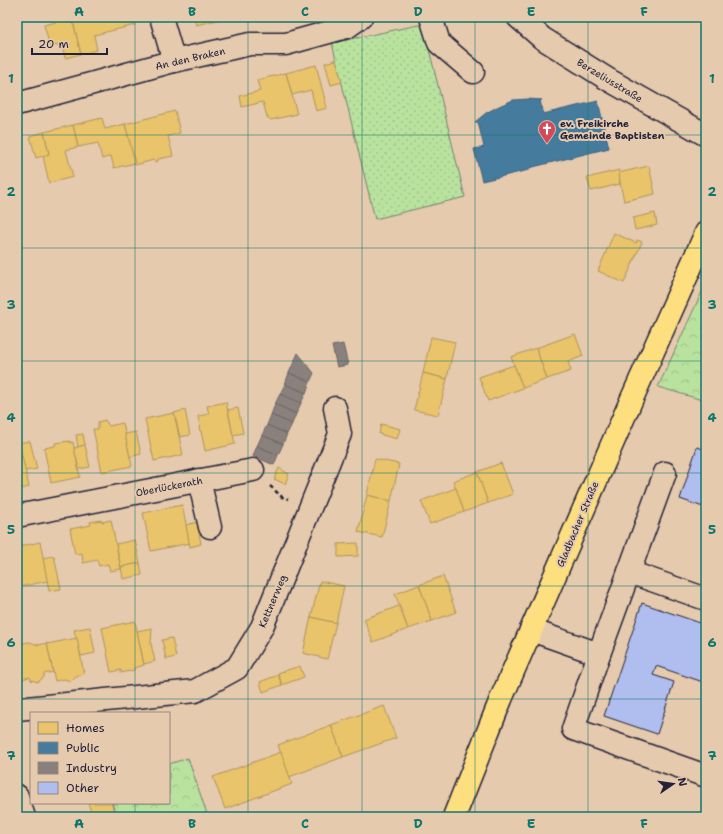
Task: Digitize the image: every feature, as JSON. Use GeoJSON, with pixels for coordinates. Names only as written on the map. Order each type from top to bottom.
{"type":"FeatureCollection","features":[{"type":"Feature","properties":{"kind":"main road","name":"Gladbacher Straße"},"geometry":{"type":"LineString","coordinates":[[454,817],[501,699],[706,233]]}},
{"type":"Feature","properties":{"kind":"street"},"geometry":{"type":"LineString","coordinates":[[161,17],[174,61]]}},
{"type":"Feature","properties":{"kind":"street","name":"An den Braken"},"geometry":{"type":"LineString","coordinates":[[17,104],[174,61],[250,44],[286,44],[347,27],[361,17]]}},
{"type":"Feature","properties":{"kind":"street"},"geometry":{"type":"LineString","coordinates":[[431,17],[438,43],[473,72]]}},
{"type":"Feature","properties":{"kind":"street","name":"Berzeliusstraße"},"geometry":{"type":"LineString","coordinates":[[518,17],[542,38],[595,72],[706,135]]}},
{"type":"Feature","properties":{"kind":"street","name":"Kettnerweg"},"geometry":{"type":"LineString","coordinates":[[17,709],[195,691],[237,668],[262,627],[340,434],[335,408]]}},
{"type":"Feature","properties":{"kind":"street","name":"Oberlückerath"},"geometry":{"type":"LineString","coordinates":[[17,516],[253,470]]}},
{"type":"Feature","properties":{"kind":"street"},"geometry":{"type":"LineString","coordinates":[[664,473],[573,729],[706,776]]}},
{"type":"Feature","properties":{"kind":"street"},"geometry":{"type":"LineString","coordinates":[[199,480],[210,528]]}},
{"type":"Feature","properties":{"kind":"street"},"geometry":{"type":"LineString","coordinates":[[629,572],[706,599]]}},
{"type":"Feature","properties":{"kind":"street"},"geometry":{"type":"LineString","coordinates":[[531,630],[599,654]]}},
{"type":"Feature","properties":{"kind":"street"},"geometry":{"type":"LineString","coordinates":[[17,796],[24,817]]}},
{"type":"Feature","properties":{"kind":"path"},"geometry":{"type":"LineString","coordinates":[[253,470],[282,497],[311,505]]}},
{"type":"Feature","properties":{"kind":"green space"},"geometry":{"type":"Polygon","coordinates":[[[423,24],[465,197],[375,219],[332,43],[423,24]]]}},
{"type":"Feature","properties":{"kind":"green space"},"geometry":{"type":"Polygon","coordinates":[[[706,283],[706,401],[658,387],[706,283]]]}},
{"type":"Feature","properties":{"kind":"green space"},"geometry":{"type":"Polygon","coordinates":[[[188,758],[208,817],[117,817],[112,804],[170,804],[170,764],[188,758]]]}},
{"type":"Feature","properties":{"kind":"building: Homes"},"geometry":{"type":"Polygon","coordinates":[[[61,17],[72,17],[81,54],[65,58],[62,44],[50,47],[44,25],[56,22],[55,19],[61,17]]]}},
{"type":"Feature","properties":{"kind":"building: Homes"},"geometry":{"type":"Polygon","coordinates":[[[72,17],[133,17],[135,25],[94,35],[97,50],[81,54],[72,17]]]}},
{"type":"Feature","properties":{"kind":"building: Homes"},"geometry":{"type":"Polygon","coordinates":[[[194,17],[226,17],[226,18],[196,25],[194,17]]]}},
{"type":"Feature","properties":{"kind":"building: Homes"},"geometry":{"type":"Polygon","coordinates":[[[698,17],[706,17],[706,26],[699,22],[698,17]]]}},
{"type":"Feature","properties":{"kind":"building: Homes"},"geometry":{"type":"Polygon","coordinates":[[[336,60],[342,82],[331,85],[325,63],[336,60]]]}},
{"type":"Feature","properties":{"kind":"building: Homes"},"geometry":{"type":"Polygon","coordinates":[[[316,65],[327,108],[316,111],[311,90],[292,95],[286,73],[316,65]]]}},
{"type":"Feature","properties":{"kind":"building: Homes"},"geometry":{"type":"Polygon","coordinates":[[[286,73],[297,114],[271,120],[267,117],[263,102],[242,107],[240,96],[260,91],[257,80],[286,73]]]}},
{"type":"Feature","properties":{"kind":"building: Homes"},"geometry":{"type":"Polygon","coordinates":[[[175,111],[180,133],[168,136],[173,156],[158,159],[158,161],[155,162],[154,160],[135,165],[125,124],[175,111]]]}},
{"type":"Feature","properties":{"kind":"building: Homes"},"geometry":{"type":"Polygon","coordinates":[[[102,118],[105,129],[125,124],[135,163],[114,168],[111,156],[102,159],[98,143],[78,147],[73,125],[102,118]]]}},
{"type":"Feature","properties":{"kind":"building: Homes"},"geometry":{"type":"Polygon","coordinates":[[[73,125],[78,147],[66,150],[73,177],[49,183],[43,156],[49,154],[44,132],[73,125]]]}},
{"type":"Feature","properties":{"kind":"building: Homes"},"geometry":{"type":"Polygon","coordinates":[[[44,132],[49,154],[36,158],[30,136],[44,132]]]}},
{"type":"Feature","properties":{"kind":"building: Homes"},"geometry":{"type":"Polygon","coordinates":[[[649,166],[655,194],[624,201],[618,173],[649,166]]]}},
{"type":"Feature","properties":{"kind":"building: Homes"},"geometry":{"type":"Polygon","coordinates":[[[619,170],[620,184],[591,191],[587,178],[619,170]]]}},
{"type":"Feature","properties":{"kind":"building: Homes"},"geometry":{"type":"Polygon","coordinates":[[[655,213],[657,225],[635,230],[633,218],[655,213]]]}},
{"type":"Feature","properties":{"kind":"building: Homes"},"geometry":{"type":"Polygon","coordinates":[[[614,233],[636,243],[637,240],[642,242],[624,283],[598,271],[614,233]]]}},
{"type":"Feature","properties":{"kind":"building: Homes"},"geometry":{"type":"Polygon","coordinates":[[[575,334],[583,356],[568,362],[571,371],[547,379],[536,348],[575,334]]]}},
{"type":"Feature","properties":{"kind":"building: Homes"},"geometry":{"type":"Polygon","coordinates":[[[431,337],[455,342],[447,379],[423,373],[431,337]]]}},
{"type":"Feature","properties":{"kind":"building: Homes"},"geometry":{"type":"Polygon","coordinates":[[[536,348],[547,379],[523,388],[511,357],[536,348]]]}},
{"type":"Feature","properties":{"kind":"building: Homes"},"geometry":{"type":"Polygon","coordinates":[[[514,365],[523,388],[488,401],[479,377],[514,365]]]}},
{"type":"Feature","properties":{"kind":"building: Homes"},"geometry":{"type":"Polygon","coordinates":[[[423,373],[447,379],[438,415],[414,410],[423,373]]]}},
{"type":"Feature","properties":{"kind":"building: Homes"},"geometry":{"type":"Polygon","coordinates":[[[226,402],[235,444],[205,451],[198,416],[209,414],[207,406],[226,402]]]}},
{"type":"Feature","properties":{"kind":"building: Homes"},"geometry":{"type":"Polygon","coordinates":[[[238,408],[243,433],[233,435],[228,410],[238,408]]]}},
{"type":"Feature","properties":{"kind":"building: Homes"},"geometry":{"type":"Polygon","coordinates":[[[185,410],[190,435],[180,437],[174,413],[185,410]]]}},
{"type":"Feature","properties":{"kind":"building: Homes"},"geometry":{"type":"Polygon","coordinates":[[[174,413],[183,455],[154,461],[145,419],[174,413]]]}},
{"type":"Feature","properties":{"kind":"building: Homes"},"geometry":{"type":"Polygon","coordinates":[[[105,420],[109,426],[123,423],[132,466],[102,472],[93,429],[98,429],[98,422],[105,420]]]}},
{"type":"Feature","properties":{"kind":"building: Homes"},"geometry":{"type":"Polygon","coordinates":[[[381,424],[400,429],[397,439],[379,434],[381,424]]]}},
{"type":"Feature","properties":{"kind":"building: Homes"},"geometry":{"type":"Polygon","coordinates":[[[136,432],[141,454],[130,457],[125,434],[136,432]]]}},
{"type":"Feature","properties":{"kind":"building: Homes"},"geometry":{"type":"Polygon","coordinates":[[[83,434],[85,445],[78,447],[76,435],[83,434]]]}},
{"type":"Feature","properties":{"kind":"building: Homes"},"geometry":{"type":"Polygon","coordinates":[[[30,441],[37,469],[25,471],[18,443],[30,441]]]}},
{"type":"Feature","properties":{"kind":"building: Homes"},"geometry":{"type":"Polygon","coordinates":[[[70,441],[70,443],[73,442],[80,477],[51,483],[44,448],[55,446],[55,443],[70,441]]]}},
{"type":"Feature","properties":{"kind":"building: Homes"},"geometry":{"type":"Polygon","coordinates":[[[85,445],[90,467],[79,469],[74,448],[85,445]]]}},
{"type":"Feature","properties":{"kind":"building: Homes"},"geometry":{"type":"Polygon","coordinates":[[[20,447],[29,487],[17,490],[17,448],[20,447]]]}},
{"type":"Feature","properties":{"kind":"building: Homes"},"geometry":{"type":"Polygon","coordinates":[[[375,459],[399,464],[391,501],[367,495],[375,459]]]}},
{"type":"Feature","properties":{"kind":"building: Homes"},"geometry":{"type":"Polygon","coordinates":[[[501,463],[513,494],[488,503],[477,472],[501,463]]]}},
{"type":"Feature","properties":{"kind":"building: Homes"},"geometry":{"type":"Polygon","coordinates":[[[279,468],[289,474],[285,484],[274,479],[279,468]]]}},
{"type":"Feature","properties":{"kind":"building: Homes"},"geometry":{"type":"Polygon","coordinates":[[[477,472],[488,503],[464,512],[453,481],[477,472]]]}},
{"type":"Feature","properties":{"kind":"building: Homes"},"geometry":{"type":"Polygon","coordinates":[[[456,488],[464,512],[430,524],[421,501],[456,488]]]}},
{"type":"Feature","properties":{"kind":"building: Homes"},"geometry":{"type":"Polygon","coordinates":[[[367,495],[391,501],[382,537],[358,532],[367,495]]]}},
{"type":"Feature","properties":{"kind":"building: Homes"},"geometry":{"type":"Polygon","coordinates":[[[182,505],[190,543],[151,551],[143,513],[182,505]]]}},
{"type":"Feature","properties":{"kind":"building: Homes"},"geometry":{"type":"Polygon","coordinates":[[[101,520],[102,522],[111,520],[121,569],[110,571],[108,564],[99,566],[97,560],[83,563],[82,553],[75,554],[70,529],[91,525],[90,522],[101,520]]]}},
{"type":"Feature","properties":{"kind":"building: Homes"},"geometry":{"type":"Polygon","coordinates":[[[197,522],[201,544],[190,547],[186,525],[197,522]]]}},
{"type":"Feature","properties":{"kind":"building: Homes"},"geometry":{"type":"Polygon","coordinates":[[[135,540],[140,563],[121,567],[116,544],[135,540]]]}},
{"type":"Feature","properties":{"kind":"building: Homes"},"geometry":{"type":"Polygon","coordinates":[[[40,542],[48,581],[18,587],[17,547],[40,542]]]}},
{"type":"Feature","properties":{"kind":"building: Homes"},"geometry":{"type":"Polygon","coordinates":[[[358,543],[358,556],[338,557],[338,544],[358,543]]]}},
{"type":"Feature","properties":{"kind":"building: Homes"},"geometry":{"type":"Polygon","coordinates":[[[54,556],[61,589],[49,591],[43,558],[54,556]]]}},
{"type":"Feature","properties":{"kind":"building: Homes"},"geometry":{"type":"Polygon","coordinates":[[[140,563],[142,575],[123,579],[121,567],[140,563]]]}},
{"type":"Feature","properties":{"kind":"building: Homes"},"geometry":{"type":"Polygon","coordinates":[[[443,576],[456,612],[432,621],[419,585],[443,576]]]}},
{"type":"Feature","properties":{"kind":"building: Homes"},"geometry":{"type":"Polygon","coordinates":[[[320,581],[344,586],[336,623],[311,617],[320,581]]]}},
{"type":"Feature","properties":{"kind":"building: Homes"},"geometry":{"type":"Polygon","coordinates":[[[419,585],[432,621],[408,629],[395,594],[419,585]]]}},
{"type":"Feature","properties":{"kind":"building: Homes"},"geometry":{"type":"Polygon","coordinates":[[[399,606],[408,629],[373,642],[364,619],[399,606]]]}},
{"type":"Feature","properties":{"kind":"building: Homes"},"geometry":{"type":"Polygon","coordinates":[[[311,617],[336,623],[327,659],[303,653],[311,617]]]}},
{"type":"Feature","properties":{"kind":"building: Homes"},"geometry":{"type":"Polygon","coordinates":[[[135,621],[144,665],[134,668],[134,670],[121,673],[121,670],[111,672],[102,628],[135,621]]]}},
{"type":"Feature","properties":{"kind":"building: Homes"},"geometry":{"type":"Polygon","coordinates":[[[90,627],[95,653],[81,656],[74,630],[90,627]]]}},
{"type":"Feature","properties":{"kind":"building: Homes"},"geometry":{"type":"Polygon","coordinates":[[[152,628],[151,644],[155,661],[144,664],[137,631],[152,628]]]}},
{"type":"Feature","properties":{"kind":"building: Homes"},"geometry":{"type":"Polygon","coordinates":[[[77,638],[84,674],[76,676],[71,681],[64,679],[55,681],[47,644],[77,638]]]}},
{"type":"Feature","properties":{"kind":"building: Homes"},"geometry":{"type":"Polygon","coordinates":[[[172,638],[176,657],[166,659],[162,640],[172,638]]]}},
{"type":"Feature","properties":{"kind":"building: Homes"},"geometry":{"type":"Polygon","coordinates":[[[29,642],[39,645],[47,643],[53,672],[44,674],[44,677],[38,682],[31,680],[30,677],[17,680],[17,665],[19,663],[17,648],[23,643],[29,642]]]}},
{"type":"Feature","properties":{"kind":"building: Homes"},"geometry":{"type":"Polygon","coordinates":[[[300,666],[304,677],[282,685],[278,673],[300,666]]]}},
{"type":"Feature","properties":{"kind":"building: Homes"},"geometry":{"type":"Polygon","coordinates":[[[278,675],[282,685],[263,692],[260,682],[278,675]]]}},
{"type":"Feature","properties":{"kind":"building: Homes"},"geometry":{"type":"Polygon","coordinates":[[[384,706],[396,738],[343,757],[331,725],[384,706]]]}},
{"type":"Feature","properties":{"kind":"building: Homes"},"geometry":{"type":"Polygon","coordinates":[[[331,725],[343,757],[289,777],[278,745],[331,725]]]}},
{"type":"Feature","properties":{"kind":"building: Homes"},"geometry":{"type":"Polygon","coordinates":[[[281,752],[292,784],[225,809],[213,777],[281,752]]]}},
{"type":"Feature","properties":{"kind":"building: Homes"},"geometry":{"type":"Polygon","coordinates":[[[88,804],[111,804],[116,817],[93,817],[88,804]]]}},
{"type":"Feature","properties":{"kind":"building: Public"},"geometry":{"type":"Polygon","coordinates":[[[528,99],[542,100],[540,100],[543,114],[598,101],[609,148],[482,181],[474,149],[484,147],[478,122],[475,122],[486,113],[499,106],[513,100],[528,99]]]}},
{"type":"Feature","properties":{"kind":"building: Industry"},"geometry":{"type":"Polygon","coordinates":[[[343,344],[348,365],[337,367],[332,346],[343,344]]]}},
{"type":"Feature","properties":{"kind":"building: Industry"},"geometry":{"type":"Polygon","coordinates":[[[298,353],[314,373],[310,382],[289,373],[298,353]]]}},
{"type":"Feature","properties":{"kind":"building: Industry"},"geometry":{"type":"Polygon","coordinates":[[[289,373],[310,382],[306,393],[285,384],[289,373]]]}},
{"type":"Feature","properties":{"kind":"building: Industry"},"geometry":{"type":"Polygon","coordinates":[[[285,384],[306,393],[301,403],[280,394],[285,384]]]}},
{"type":"Feature","properties":{"kind":"building: Industry"},"geometry":{"type":"Polygon","coordinates":[[[280,394],[301,403],[296,414],[275,404],[280,394]]]}},
{"type":"Feature","properties":{"kind":"building: Industry"},"geometry":{"type":"Polygon","coordinates":[[[275,404],[296,414],[292,424],[271,415],[275,404]]]}},
{"type":"Feature","properties":{"kind":"building: Industry"},"geometry":{"type":"Polygon","coordinates":[[[271,415],[292,424],[287,434],[267,425],[271,415]]]}},
{"type":"Feature","properties":{"kind":"building: Industry"},"geometry":{"type":"Polygon","coordinates":[[[267,425],[287,434],[283,444],[262,435],[267,425]]]}},
{"type":"Feature","properties":{"kind":"building: Industry"},"geometry":{"type":"Polygon","coordinates":[[[262,435],[283,444],[278,455],[257,446],[262,435]]]}},
{"type":"Feature","properties":{"kind":"building: Industry"},"geometry":{"type":"Polygon","coordinates":[[[257,446],[278,455],[274,465],[253,456],[257,446]]]}},
{"type":"Feature","properties":{"kind":"building: Other"},"geometry":{"type":"Polygon","coordinates":[[[697,447],[706,450],[706,508],[680,499],[697,447]]]}},
{"type":"Feature","properties":{"kind":"building: Other"},"geometry":{"type":"Polygon","coordinates":[[[642,603],[706,625],[706,683],[656,666],[653,675],[674,682],[657,734],[604,716],[642,603]]]}},
{"type":"Feature","properties":{"kind":"place","name":"ev. Freikirche Gemeinde Baptisten"},"geometry":{"type":"Point","coordinates":[547,144]}}]}
